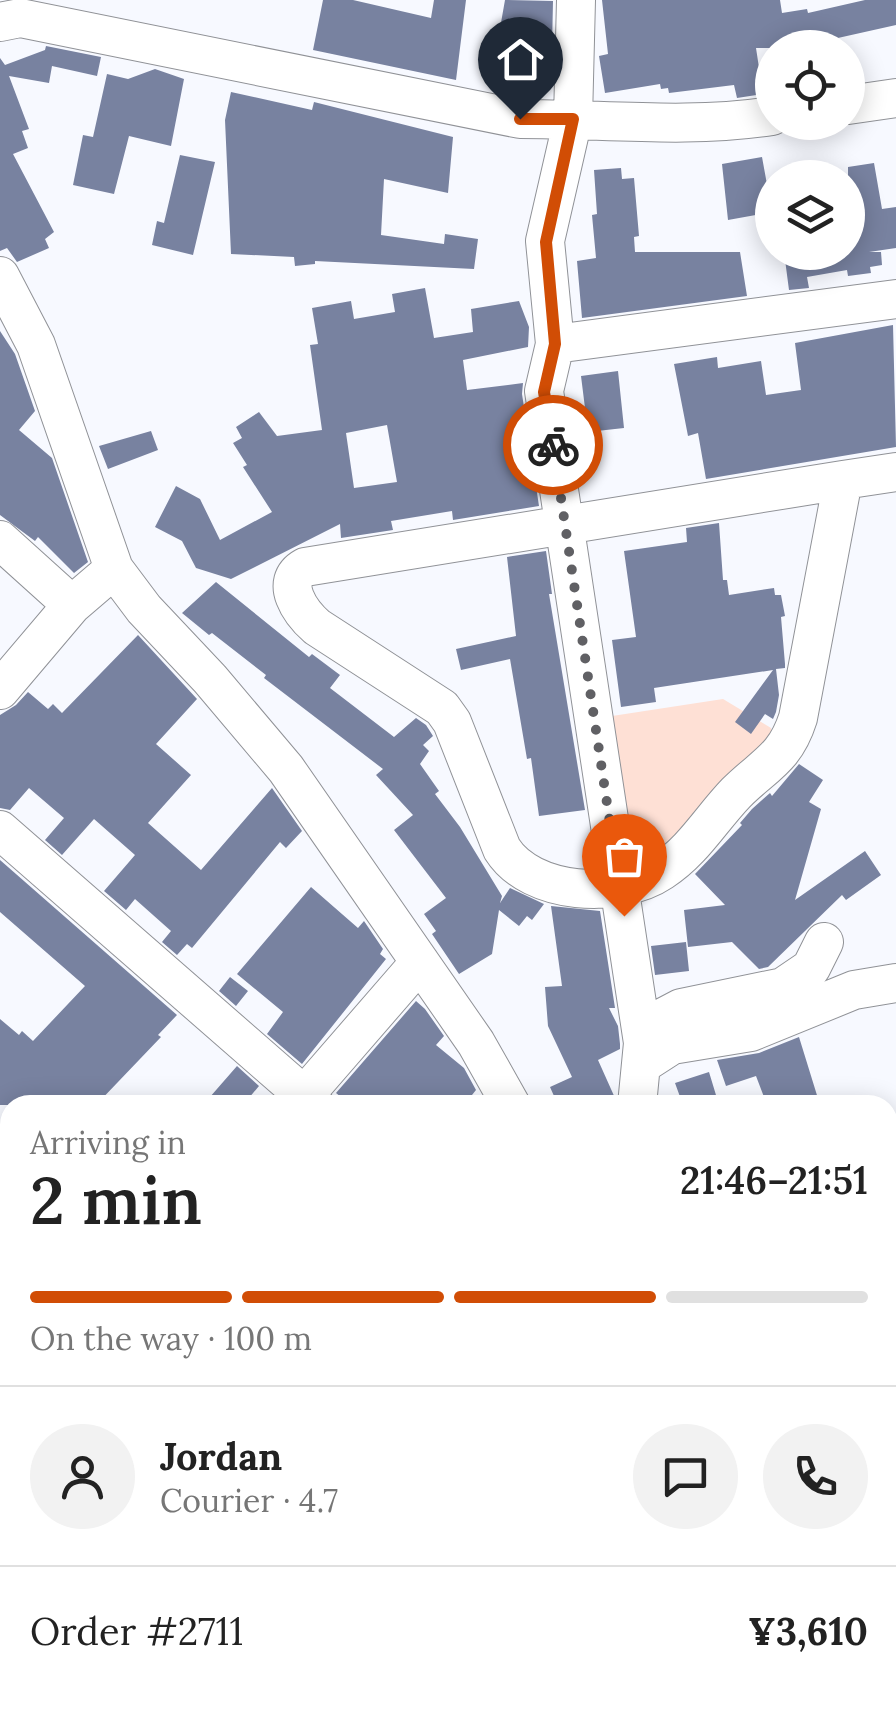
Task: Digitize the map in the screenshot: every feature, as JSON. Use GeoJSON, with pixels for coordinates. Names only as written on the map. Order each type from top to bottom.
{"type":"FeatureCollection","features":[{"type":"Feature","properties":{"kind":"street"},"geometry":{"type":"LineString","coordinates":[[576,0],[573,119],[546,242],[555,344],[544,392],[620,886],[641,1047],[638,1095]]}},
{"type":"Feature","properties":{"kind":"street"},"geometry":{"type":"LineString","coordinates":[[0,22],[20,18],[520,119],[723,124],[755,119]]}},
{"type":"Feature","properties":{"kind":"street"},"geometry":{"type":"LineString","coordinates":[[865,103],[896,98]]}},
{"type":"Feature","properties":{"kind":"street"},"geometry":{"type":"LineString","coordinates":[[0,276],[36,344],[114,569],[144,609],[286,769],[476,1043],[505,1095]]}},
{"type":"Feature","properties":{"kind":"street"},"geometry":{"type":"LineString","coordinates":[[555,344],[896,299]]}},
{"type":"Feature","properties":{"kind":"street"},"geometry":{"type":"LineString","coordinates":[[843,480],[798,718],[787,746],[668,867],[620,886],[562,885],[524,872],[510,862],[452,722],[442,708],[317,628],[306,618],[292,586],[297,572],[305,567],[566,526],[843,480],[896,472]]}},
{"type":"Feature","properties":{"kind":"street"},"geometry":{"type":"LineString","coordinates":[[0,540],[72,605]]}},
{"type":"Feature","properties":{"kind":"street"},"geometry":{"type":"LineString","coordinates":[[0,690],[72,605],[114,569]]}},
{"type":"Feature","properties":{"kind":"street"},"geometry":{"type":"LineString","coordinates":[[0,830],[297,1095]]}},
{"type":"Feature","properties":{"kind":"street"},"geometry":{"type":"LineString","coordinates":[[641,1047],[681,1008],[783,987],[811,968],[824,942]]}},
{"type":"Feature","properties":{"kind":"street"},"geometry":{"type":"LineString","coordinates":[[311,1095],[420,962]]}},
{"type":"Feature","properties":{"kind":"street"},"geometry":{"type":"LineString","coordinates":[[641,1047],[751,1032],[854,990],[896,983]]}},
{"type":"Feature","properties":{"kind":"shaded area"},"geometry":{"type":"Polygon","coordinates":[[[723,699],[771,728],[776,754],[638,879],[599,718],[723,699]]]}},
{"type":"Feature","properties":{"kind":"building"},"geometry":{"type":"Polygon","coordinates":[[[323,0],[353,0],[431,18],[434,0],[466,0],[456,80],[313,50],[323,0]]]}},
{"type":"Feature","properties":{"kind":"building"},"geometry":{"type":"Polygon","coordinates":[[[505,0],[553,1],[552,47],[541,90],[499,80],[507,39],[499,34],[505,0]]]}},
{"type":"Feature","properties":{"kind":"building"},"geometry":{"type":"Polygon","coordinates":[[[602,0],[780,0],[782,13],[807,9],[808,13],[865,0],[896,0],[896,25],[865,32],[755,30],[755,95],[737,98],[734,85],[669,93],[660,84],[605,93],[599,56],[608,54],[602,0]]]}},
{"type":"Feature","properties":{"kind":"building"},"geometry":{"type":"Polygon","coordinates":[[[46,46],[101,57],[97,76],[52,66],[49,83],[9,76],[29,129],[22,131],[28,148],[13,154],[54,232],[45,239],[49,248],[17,262],[7,248],[0,251],[0,58],[5,65],[45,50],[46,46]]]}},
{"type":"Feature","properties":{"kind":"building"},"geometry":{"type":"Polygon","coordinates":[[[155,69],[184,79],[171,146],[129,136],[114,194],[73,185],[83,135],[93,137],[107,74],[128,79],[155,69]]]}},
{"type":"Feature","properties":{"kind":"building"},"geometry":{"type":"Polygon","coordinates":[[[231,92],[312,110],[314,102],[453,137],[448,193],[384,179],[381,235],[444,244],[445,234],[478,239],[474,269],[315,261],[295,266],[294,257],[231,254],[225,120],[231,92]]]}},
{"type":"Feature","properties":{"kind":"building"},"geometry":{"type":"Polygon","coordinates":[[[180,155],[215,162],[193,255],[152,245],[157,221],[164,223],[180,155]]]}},
{"type":"Feature","properties":{"kind":"building"},"geometry":{"type":"Polygon","coordinates":[[[762,157],[755,160],[755,215],[728,220],[722,164],[762,157]]]}},
{"type":"Feature","properties":{"kind":"building"},"geometry":{"type":"Polygon","coordinates":[[[874,163],[882,209],[896,207],[896,248],[869,252],[881,252],[882,265],[870,267],[871,273],[848,276],[847,270],[865,270],[865,164],[874,163]]]}},
{"type":"Feature","properties":{"kind":"building"},"geometry":{"type":"Polygon","coordinates":[[[621,168],[622,179],[634,178],[639,236],[634,237],[635,252],[740,252],[747,296],[582,318],[577,261],[596,258],[592,215],[597,214],[594,170],[621,168]]]}},
{"type":"Feature","properties":{"kind":"building"},"geometry":{"type":"Polygon","coordinates":[[[786,270],[847,270],[807,277],[809,288],[789,290],[786,270]]]}},
{"type":"Feature","properties":{"kind":"building"},"geometry":{"type":"Polygon","coordinates":[[[425,288],[434,338],[473,332],[471,309],[519,301],[529,327],[528,347],[463,360],[467,390],[523,383],[539,506],[453,520],[452,511],[391,521],[393,530],[341,538],[340,524],[231,579],[196,568],[182,541],[155,527],[176,486],[200,499],[220,540],[272,512],[243,467],[247,465],[233,443],[242,438],[236,427],[259,412],[277,436],[322,430],[310,345],[318,344],[312,308],[351,301],[354,319],[395,312],[392,294],[425,288]],[[387,425],[346,433],[354,488],[397,482],[387,425]]]}},
{"type":"Feature","properties":{"kind":"building"},"geometry":{"type":"Polygon","coordinates":[[[893,325],[896,447],[706,479],[698,433],[688,436],[674,364],[717,357],[718,368],[761,361],[766,395],[801,390],[795,343],[893,325]]]}},
{"type":"Feature","properties":{"kind":"building"},"geometry":{"type":"Polygon","coordinates":[[[0,331],[15,354],[35,411],[19,430],[52,458],[88,562],[74,573],[38,537],[35,541],[0,515],[0,331]]]}},
{"type":"Feature","properties":{"kind":"building"},"geometry":{"type":"Polygon","coordinates":[[[618,371],[624,428],[588,432],[581,376],[618,371]]]}},
{"type":"Feature","properties":{"kind":"building"},"geometry":{"type":"Polygon","coordinates":[[[151,431],[158,450],[108,469],[99,446],[151,431]]]}},
{"type":"Feature","properties":{"kind":"building"},"geometry":{"type":"Polygon","coordinates":[[[719,523],[723,580],[727,580],[729,595],[774,588],[775,595],[781,595],[785,616],[781,617],[785,668],[776,669],[776,712],[773,719],[765,714],[751,734],[735,722],[773,670],[654,688],[656,702],[621,707],[612,640],[636,637],[624,551],[687,542],[686,528],[719,523]]]}},
{"type":"Feature","properties":{"kind":"building"},"geometry":{"type":"Polygon","coordinates":[[[546,551],[549,594],[585,810],[539,816],[510,659],[461,670],[456,649],[516,636],[507,557],[546,551]]]}},
{"type":"Feature","properties":{"kind":"building"},"geometry":{"type":"Polygon","coordinates":[[[216,582],[309,657],[312,654],[340,675],[330,688],[394,737],[416,718],[426,725],[433,736],[423,745],[429,751],[420,764],[439,791],[435,794],[502,896],[500,903],[510,888],[544,904],[532,920],[527,916],[519,926],[499,910],[492,954],[459,974],[432,934],[436,931],[424,914],[446,898],[394,830],[413,815],[376,775],[383,769],[182,613],[216,582]]]}},
{"type":"Feature","properties":{"kind":"building"},"geometry":{"type":"Polygon","coordinates":[[[138,635],[197,699],[156,744],[191,775],[148,823],[201,870],[272,788],[302,831],[286,848],[280,842],[192,948],[187,944],[177,955],[162,942],[171,931],[135,899],[126,910],[104,891],[135,855],[94,819],[62,855],[45,840],[64,818],[29,788],[10,810],[0,808],[0,715],[28,692],[48,709],[53,704],[62,713],[138,635]]]}},
{"type":"Feature","properties":{"kind":"building"},"geometry":{"type":"Polygon","coordinates":[[[799,764],[823,780],[809,802],[821,809],[795,900],[865,851],[881,875],[846,900],[842,895],[768,967],[759,969],[732,942],[688,947],[684,910],[725,905],[695,874],[742,825],[752,809],[770,793],[772,796],[799,764]]]}},
{"type":"Feature","properties":{"kind":"building"},"geometry":{"type":"Polygon","coordinates":[[[0,860],[177,1015],[106,1095],[0,1095],[0,1019],[33,1041],[85,986],[0,912],[0,860]]]}},
{"type":"Feature","properties":{"kind":"building"},"geometry":{"type":"Polygon","coordinates":[[[311,887],[358,928],[364,921],[386,959],[302,1064],[267,1034],[283,1012],[237,974],[311,887]]]}},
{"type":"Feature","properties":{"kind":"building"},"geometry":{"type":"Polygon","coordinates":[[[551,906],[600,911],[615,1008],[609,1008],[618,1026],[620,1049],[598,1060],[614,1095],[554,1095],[550,1087],[572,1077],[548,1026],[545,987],[562,986],[551,906]]]}},
{"type":"Feature","properties":{"kind":"building"},"geometry":{"type":"Polygon","coordinates":[[[686,942],[689,971],[655,975],[651,946],[686,942]]]}},
{"type":"Feature","properties":{"kind":"building"},"geometry":{"type":"Polygon","coordinates":[[[230,977],[248,991],[236,1006],[219,991],[230,977]]]}},
{"type":"Feature","properties":{"kind":"building"},"geometry":{"type":"Polygon","coordinates":[[[416,1001],[444,1036],[436,1045],[464,1068],[476,1090],[472,1095],[336,1093],[416,1001]]]}},
{"type":"Feature","properties":{"kind":"building"},"geometry":{"type":"Polygon","coordinates":[[[799,1037],[817,1095],[763,1095],[756,1076],[726,1086],[717,1060],[759,1053],[799,1037]]]}},
{"type":"Feature","properties":{"kind":"building"},"geometry":{"type":"Polygon","coordinates":[[[237,1066],[259,1086],[251,1095],[212,1095],[237,1066]]]}},
{"type":"Feature","properties":{"kind":"building"},"geometry":{"type":"Polygon","coordinates":[[[709,1072],[716,1095],[679,1095],[675,1083],[709,1072]]]}},
{"type":"Feature","properties":{"kind":"way so far"},"geometry":{"type":"LineString","coordinates":[[553,445],[624,916]]}},
{"type":"Feature","properties":{"kind":"route"},"geometry":{"type":"LineString","coordinates":[[520,119],[573,119],[546,242],[555,344],[544,392],[553,445]]}}]}
